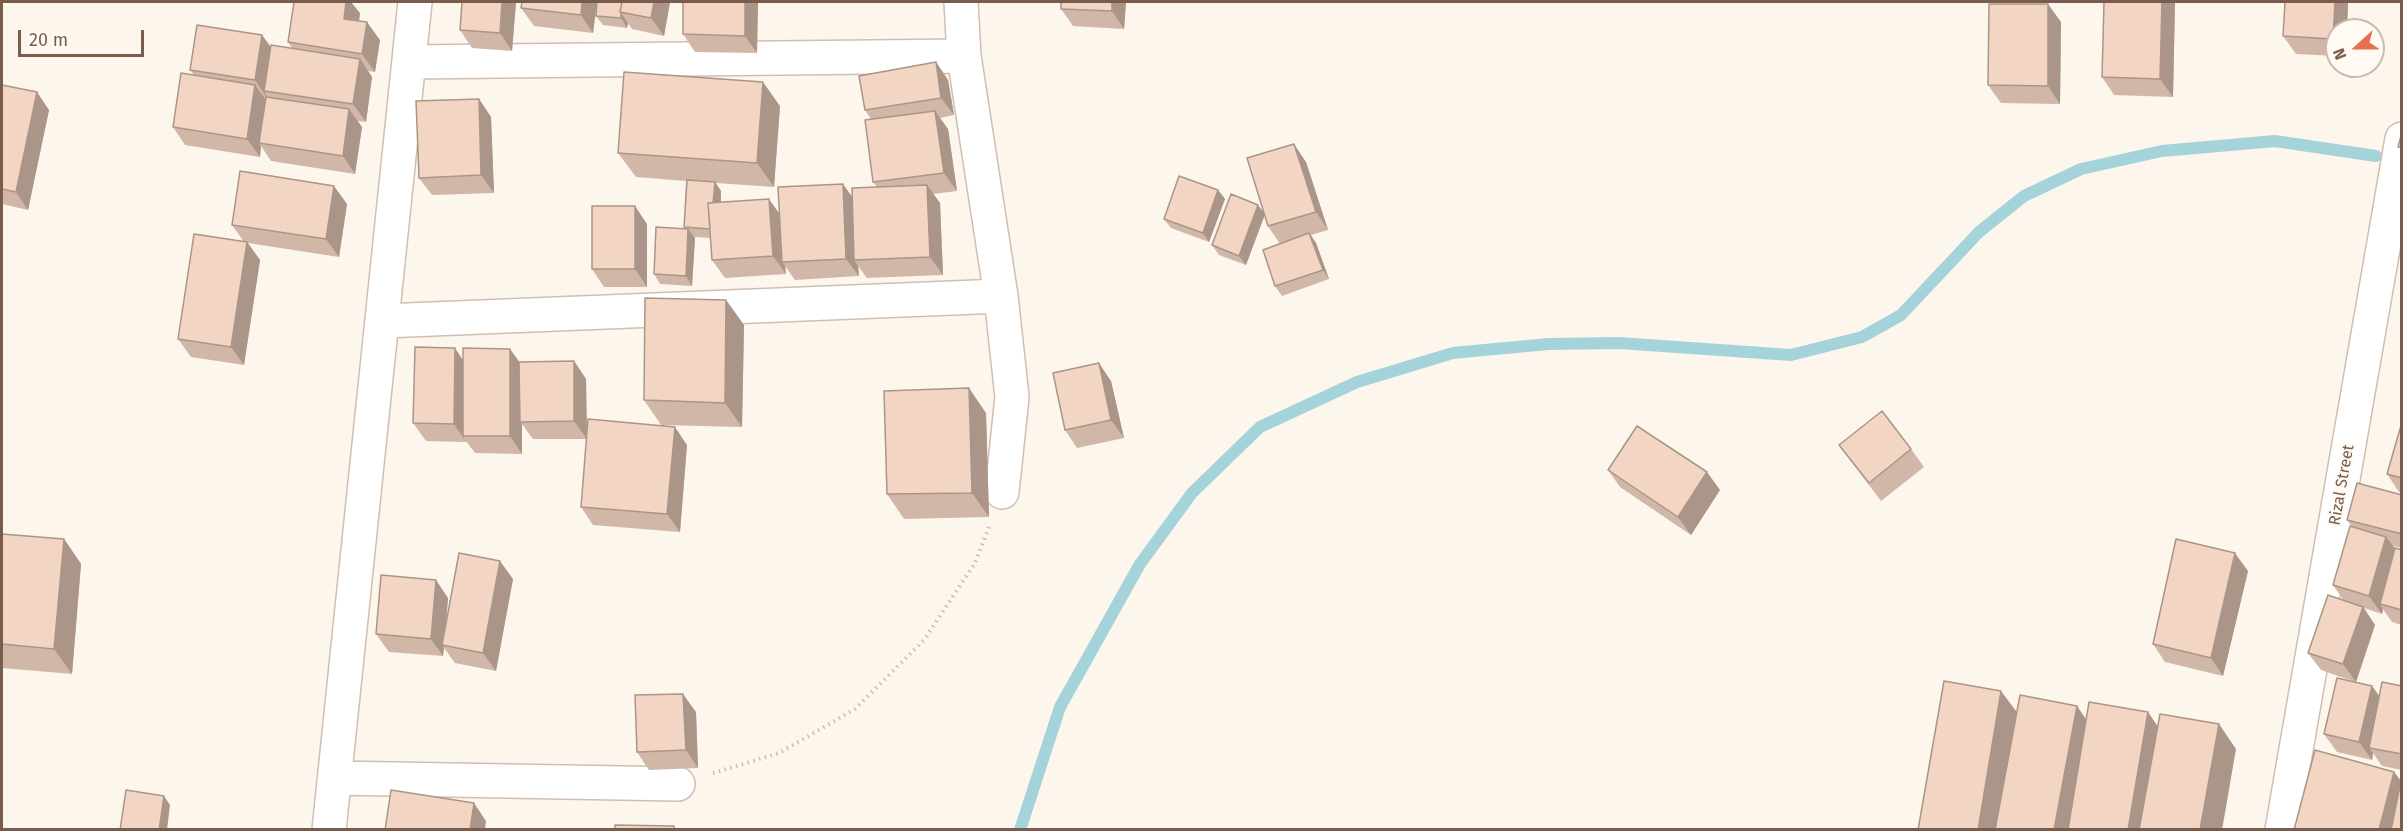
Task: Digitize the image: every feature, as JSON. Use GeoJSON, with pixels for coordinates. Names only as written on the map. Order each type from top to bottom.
{"type":"FeatureCollection","features":[{"type":"Feature","properties":{"kind":"street"},"geometry":{"type":"LineString","coordinates":[[329,830],[415,2]]}},
{"type":"Feature","properties":{"kind":"street"},"geometry":{"type":"LineString","coordinates":[[960,2],[964,56],[1001,296],[1012,397],[1002,492]]}},
{"type":"Feature","properties":{"kind":"street"},"geometry":{"type":"LineString","coordinates":[[410,62],[964,56]]}},
{"type":"Feature","properties":{"kind":"street","name":"Rizal Street"},"geometry":{"type":"LineString","coordinates":[[2282,830],[2392,258],[2402,139]]}},
{"type":"Feature","properties":{"kind":"street"},"geometry":{"type":"LineString","coordinates":[[383,321],[1001,296]]}},
{"type":"Feature","properties":{"kind":"street"},"geometry":{"type":"LineString","coordinates":[[336,778],[678,784]]}},
{"type":"Feature","properties":{"kind":"path"},"geometry":{"type":"LineString","coordinates":[[678,784],[779,753],[855,709],[924,640],[975,563],[1002,492]]}},
{"type":"Feature","properties":{"kind":"building"},"geometry":{"type":"Polygon","coordinates":[[[294,2],[346,2],[344,19],[367,22],[362,54],[288,42],[294,2]]]}},
{"type":"Feature","properties":{"kind":"building"},"geometry":{"type":"Polygon","coordinates":[[[462,2],[502,2],[500,33],[460,30],[462,2]]]}},
{"type":"Feature","properties":{"kind":"building"},"geometry":{"type":"Polygon","coordinates":[[[522,2],[582,2],[581,15],[521,8],[522,2]]]}},
{"type":"Feature","properties":{"kind":"building"},"geometry":{"type":"Polygon","coordinates":[[[597,2],[622,2],[621,18],[596,16],[597,2]]]}},
{"type":"Feature","properties":{"kind":"building"},"geometry":{"type":"Polygon","coordinates":[[[622,2],[654,2],[651,18],[620,12],[622,2]]]}},
{"type":"Feature","properties":{"kind":"building"},"geometry":{"type":"Polygon","coordinates":[[[683,2],[745,2],[745,36],[683,34],[683,2]]]}},
{"type":"Feature","properties":{"kind":"building"},"geometry":{"type":"Polygon","coordinates":[[[1061,2],[1112,2],[1112,11],[1061,9],[1061,2]]]}},
{"type":"Feature","properties":{"kind":"building"},"geometry":{"type":"Polygon","coordinates":[[[2104,2],[2162,2],[2160,79],[2102,77],[2104,2]]]}},
{"type":"Feature","properties":{"kind":"building"},"geometry":{"type":"Polygon","coordinates":[[[2285,2],[2335,2],[2334,18],[2325,18],[2325,39],[2283,36],[2285,2]]]}},
{"type":"Feature","properties":{"kind":"building"},"geometry":{"type":"Polygon","coordinates":[[[1989,4],[2048,4],[2048,86],[1988,85],[1989,4]]]}},
{"type":"Feature","properties":{"kind":"building"},"geometry":{"type":"Polygon","coordinates":[[[197,25],[262,35],[255,80],[190,70],[197,25]]]}},
{"type":"Feature","properties":{"kind":"building"},"geometry":{"type":"Polygon","coordinates":[[[271,45],[360,59],[353,104],[264,91],[271,45]]]}},
{"type":"Feature","properties":{"kind":"building"},"geometry":{"type":"Polygon","coordinates":[[[936,62],[941,98],[865,110],[859,76],[936,62]]]}},
{"type":"Feature","properties":{"kind":"building"},"geometry":{"type":"Polygon","coordinates":[[[624,72],[763,82],[757,163],[618,153],[624,72]]]}},
{"type":"Feature","properties":{"kind":"building"},"geometry":{"type":"Polygon","coordinates":[[[181,73],[255,85],[247,139],[173,127],[181,73]]]}},
{"type":"Feature","properties":{"kind":"building"},"geometry":{"type":"Polygon","coordinates":[[[2,85],[37,92],[16,192],[2,189],[2,85]]]}},
{"type":"Feature","properties":{"kind":"building"},"geometry":{"type":"Polygon","coordinates":[[[266,97],[349,109],[343,156],[259,143],[266,97]]]}},
{"type":"Feature","properties":{"kind":"building"},"geometry":{"type":"Polygon","coordinates":[[[479,99],[481,175],[419,178],[416,101],[479,99]]]}},
{"type":"Feature","properties":{"kind":"building"},"geometry":{"type":"Polygon","coordinates":[[[935,111],[944,173],[873,182],[865,120],[935,111]]]}},
{"type":"Feature","properties":{"kind":"building"},"geometry":{"type":"Polygon","coordinates":[[[2402,132],[2402,148],[2398,147],[2402,132]]]}},
{"type":"Feature","properties":{"kind":"building"},"geometry":{"type":"Polygon","coordinates":[[[1294,144],[1316,212],[1268,226],[1247,158],[1294,144]]]}},
{"type":"Feature","properties":{"kind":"building"},"geometry":{"type":"Polygon","coordinates":[[[240,171],[334,186],[326,239],[232,225],[240,171]]]}},
{"type":"Feature","properties":{"kind":"building"},"geometry":{"type":"Polygon","coordinates":[[[1179,176],[1218,190],[1203,233],[1164,219],[1179,176]]]}},
{"type":"Feature","properties":{"kind":"building"},"geometry":{"type":"Polygon","coordinates":[[[687,180],[715,182],[713,203],[708,203],[710,229],[684,227],[687,180]]]}},
{"type":"Feature","properties":{"kind":"building"},"geometry":{"type":"Polygon","coordinates":[[[843,184],[846,259],[782,262],[778,187],[843,184]]]}},
{"type":"Feature","properties":{"kind":"building"},"geometry":{"type":"Polygon","coordinates":[[[927,185],[930,257],[854,260],[852,188],[927,185]]]}},
{"type":"Feature","properties":{"kind":"building"},"geometry":{"type":"Polygon","coordinates":[[[1231,194],[1258,205],[1239,256],[1212,245],[1231,194]]]}},
{"type":"Feature","properties":{"kind":"building"},"geometry":{"type":"Polygon","coordinates":[[[769,199],[773,256],[712,260],[708,203],[769,199]]]}},
{"type":"Feature","properties":{"kind":"building"},"geometry":{"type":"Polygon","coordinates":[[[592,206],[635,206],[635,269],[592,269],[592,206]]]}},
{"type":"Feature","properties":{"kind":"building"},"geometry":{"type":"Polygon","coordinates":[[[656,227],[688,229],[686,276],[654,274],[656,227]]]}},
{"type":"Feature","properties":{"kind":"building"},"geometry":{"type":"Polygon","coordinates":[[[1309,233],[1323,270],[1275,286],[1263,250],[1309,233]]]}},
{"type":"Feature","properties":{"kind":"building"},"geometry":{"type":"Polygon","coordinates":[[[194,234],[247,242],[231,347],[178,339],[194,234]]]}},
{"type":"Feature","properties":{"kind":"building"},"geometry":{"type":"Polygon","coordinates":[[[645,298],[726,300],[725,403],[644,400],[645,298]]]}},
{"type":"Feature","properties":{"kind":"building"},"geometry":{"type":"Polygon","coordinates":[[[415,347],[455,348],[454,424],[413,423],[415,347]]]}},
{"type":"Feature","properties":{"kind":"building"},"geometry":{"type":"Polygon","coordinates":[[[463,348],[510,349],[510,436],[463,436],[463,348]]]}},
{"type":"Feature","properties":{"kind":"building"},"geometry":{"type":"Polygon","coordinates":[[[574,361],[574,421],[520,422],[519,362],[574,361]]]}},
{"type":"Feature","properties":{"kind":"building"},"geometry":{"type":"Polygon","coordinates":[[[1099,363],[1111,420],[1065,430],[1053,373],[1099,363]]]}},
{"type":"Feature","properties":{"kind":"building"},"geometry":{"type":"Polygon","coordinates":[[[969,388],[972,493],[887,494],[884,391],[969,388]]]}},
{"type":"Feature","properties":{"kind":"building"},"geometry":{"type":"Polygon","coordinates":[[[1882,411],[1911,449],[1869,483],[1839,445],[1882,411]]]}},
{"type":"Feature","properties":{"kind":"building"},"geometry":{"type":"Polygon","coordinates":[[[588,419],[675,427],[667,514],[581,507],[588,419]]]}},
{"type":"Feature","properties":{"kind":"building"},"geometry":{"type":"Polygon","coordinates":[[[2402,422],[2402,478],[2387,474],[2402,422]]]}},
{"type":"Feature","properties":{"kind":"building"},"geometry":{"type":"Polygon","coordinates":[[[1637,426],[1707,472],[1678,517],[1608,470],[1637,426]]]}},
{"type":"Feature","properties":{"kind":"building"},"geometry":{"type":"Polygon","coordinates":[[[2357,483],[2402,495],[2402,534],[2347,520],[2357,483]]]}},
{"type":"Feature","properties":{"kind":"building"},"geometry":{"type":"Polygon","coordinates":[[[2350,526],[2386,537],[2369,596],[2333,585],[2350,526]]]}},
{"type":"Feature","properties":{"kind":"building"},"geometry":{"type":"Polygon","coordinates":[[[2,534],[64,539],[54,649],[2,644],[2,534]]]}},
{"type":"Feature","properties":{"kind":"building"},"geometry":{"type":"Polygon","coordinates":[[[2176,539],[2235,553],[2211,658],[2153,644],[2176,539]]]}},
{"type":"Feature","properties":{"kind":"building"},"geometry":{"type":"Polygon","coordinates":[[[2395,548],[2402,550],[2402,610],[2380,604],[2395,548]]]}},
{"type":"Feature","properties":{"kind":"building"},"geometry":{"type":"Polygon","coordinates":[[[459,553],[500,561],[483,653],[442,645],[459,553]]]}},
{"type":"Feature","properties":{"kind":"building"},"geometry":{"type":"Polygon","coordinates":[[[381,575],[436,580],[431,639],[376,634],[381,575]]]}},
{"type":"Feature","properties":{"kind":"building"},"geometry":{"type":"Polygon","coordinates":[[[2328,595],[2363,607],[2343,664],[2308,653],[2328,595]]]}},
{"type":"Feature","properties":{"kind":"building"},"geometry":{"type":"Polygon","coordinates":[[[2337,678],[2372,686],[2359,742],[2324,734],[2337,678]]]}},
{"type":"Feature","properties":{"kind":"building"},"geometry":{"type":"Polygon","coordinates":[[[1944,681],[2001,691],[1978,830],[1918,830],[1944,681]]]}},
{"type":"Feature","properties":{"kind":"building"},"geometry":{"type":"Polygon","coordinates":[[[2382,682],[2402,686],[2402,754],[2369,748],[2382,682]]]}},
{"type":"Feature","properties":{"kind":"building"},"geometry":{"type":"Polygon","coordinates":[[[683,694],[686,750],[637,752],[635,695],[683,694]]]}},
{"type":"Feature","properties":{"kind":"building"},"geometry":{"type":"Polygon","coordinates":[[[2020,695],[2077,706],[2054,830],[1995,830],[2020,695]]]}},
{"type":"Feature","properties":{"kind":"building"},"geometry":{"type":"Polygon","coordinates":[[[2089,702],[2148,712],[2128,830],[2068,830],[2089,702]]]}},
{"type":"Feature","properties":{"kind":"building"},"geometry":{"type":"Polygon","coordinates":[[[2160,714],[2219,724],[2200,830],[2139,830],[2160,714]]]}},
{"type":"Feature","properties":{"kind":"building"},"geometry":{"type":"Polygon","coordinates":[[[2315,750],[2394,772],[2379,830],[2294,830],[2315,750]]]}},
{"type":"Feature","properties":{"kind":"building"},"geometry":{"type":"Polygon","coordinates":[[[2401,781],[2402,830],[2391,830],[2401,781]]]}},
{"type":"Feature","properties":{"kind":"building"},"geometry":{"type":"Polygon","coordinates":[[[126,790],[164,796],[159,830],[120,830],[126,790]]]}},
{"type":"Feature","properties":{"kind":"building"},"geometry":{"type":"Polygon","coordinates":[[[391,790],[474,803],[470,830],[385,830],[391,790]]]}},
{"type":"Feature","properties":{"kind":"building"},"geometry":{"type":"Polygon","coordinates":[[[615,825],[674,826],[674,830],[615,830],[615,825]]]}},
{"type":"Feature","properties":{"kind":"waterway"},"geometry":{"type":"LineString","coordinates":[[1020,830],[1060,707],[1140,564],[1192,493],[1260,427],[1357,382],[1453,353],[1548,344],[1619,343],[1791,355],[1862,337],[1901,315],[1979,232],[2024,196],[2081,169],[2162,151],[2275,141],[2376,156]]}}]}
